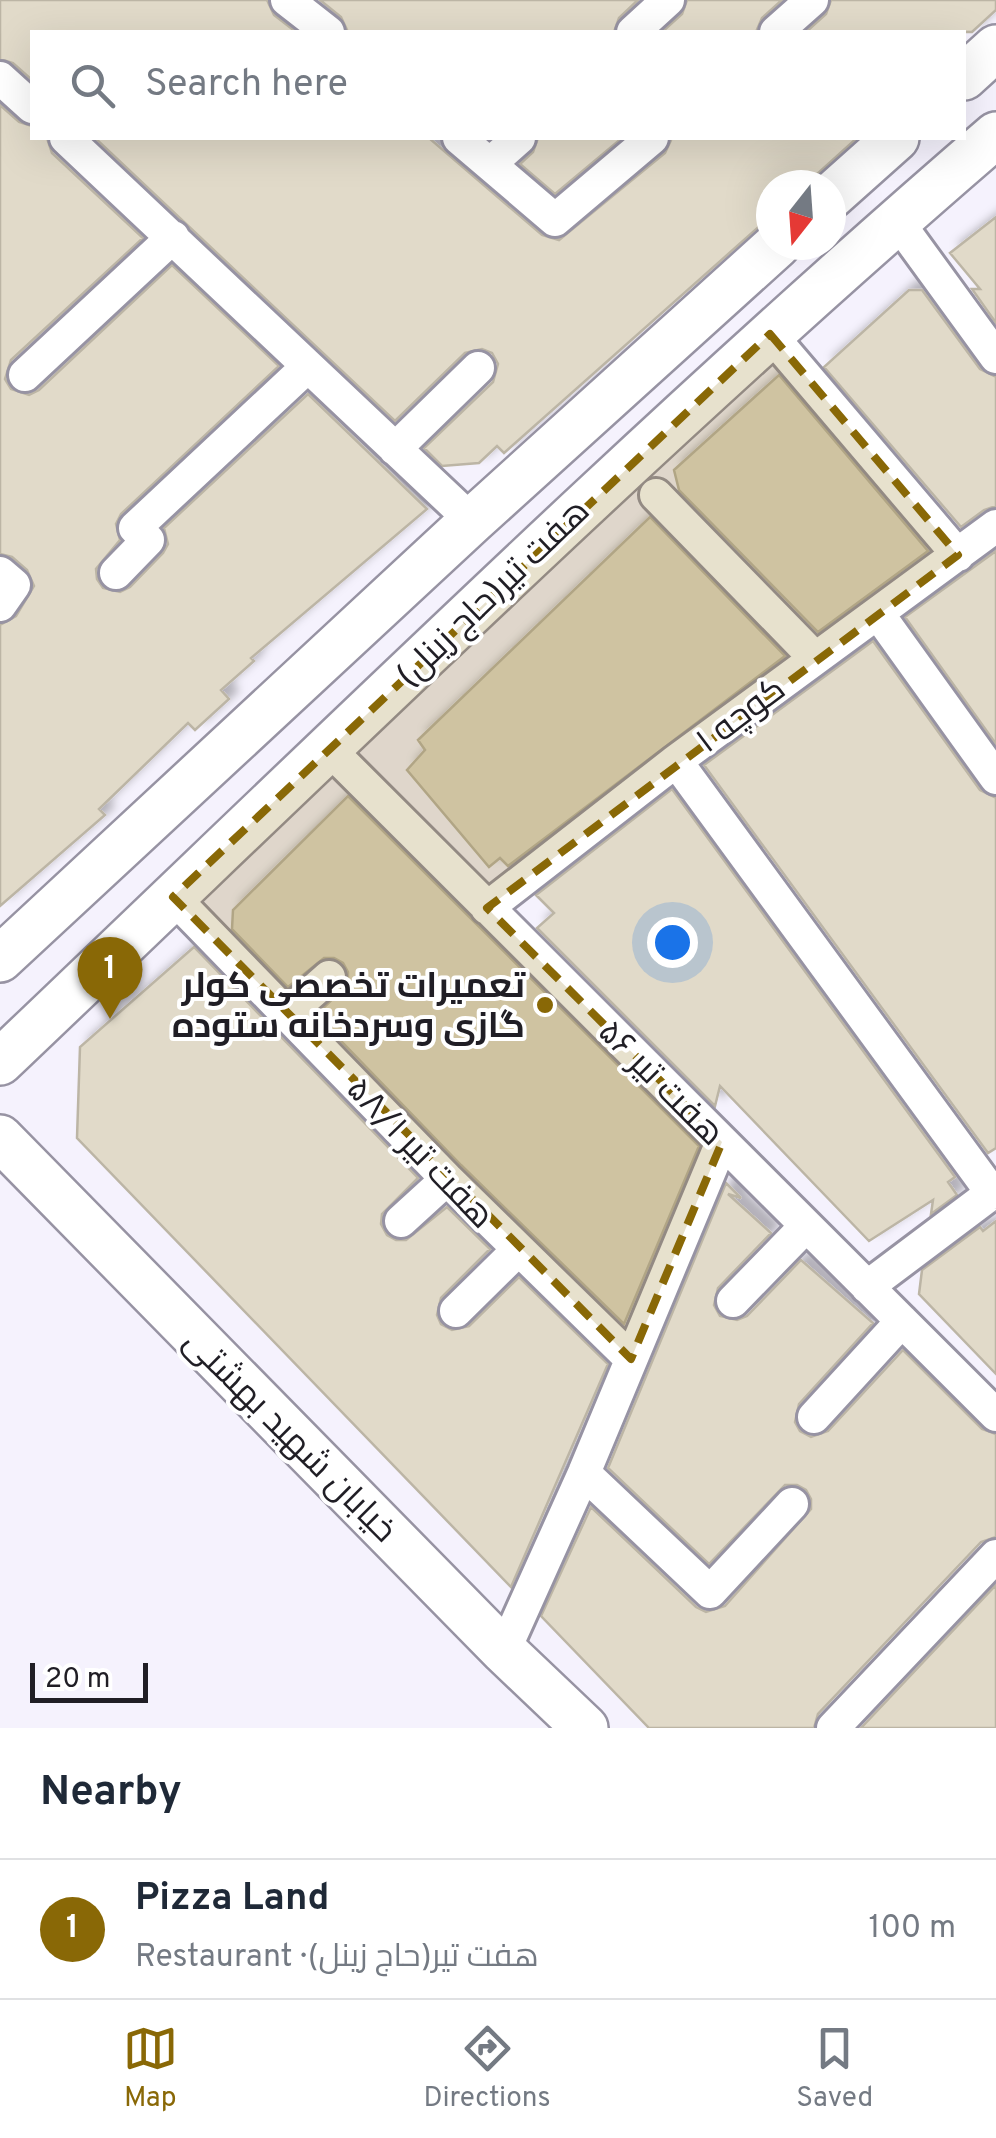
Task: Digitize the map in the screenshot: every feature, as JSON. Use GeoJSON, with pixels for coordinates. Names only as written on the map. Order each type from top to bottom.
{"type":"FeatureCollection","features":[{"type":"Feature","properties":{"kind":"main road"},"geometry":{"type":"LineString","coordinates":[[966,75],[996,48]]}},
{"type":"Feature","properties":{"kind":"main road","name":"هفت تیر(حاج زینل)"},"geometry":{"type":"LineString","coordinates":[[0,1062],[520,563],[897,220],[996,136]]}},
{"type":"Feature","properties":{"kind":"main road"},"geometry":{"type":"LineString","coordinates":[[846,183],[894,140]]}},
{"type":"Feature","properties":{"kind":"main road","name":"هفت تیر(حاج زینل)"},"geometry":{"type":"LineString","coordinates":[[0,959],[472,521],[760,260]]}},
{"type":"Feature","properties":{"kind":"main road","name":"خیابان شهید بهشتی"},"geometry":{"type":"LineString","coordinates":[[0,1138],[570,1724]]}},
{"type":"Feature","properties":{"kind":"street"},"geometry":{"type":"LineString","coordinates":[[288,0],[326,30]]}},
{"type":"Feature","properties":{"kind":"street"},"geometry":{"type":"LineString","coordinates":[[635,30],[668,0]]}},
{"type":"Feature","properties":{"kind":"street"},"geometry":{"type":"LineString","coordinates":[[778,30],[804,2]]}},
{"type":"Feature","properties":{"kind":"street"},"geometry":{"type":"LineString","coordinates":[[0,79],[30,105]]}},
{"type":"Feature","properties":{"kind":"street"},"geometry":{"type":"LineString","coordinates":[[68,140],[472,521]]}},
{"type":"Feature","properties":{"kind":"street"},"geometry":{"type":"LineString","coordinates":[[461,140],[555,220],[650,140]]}},
{"type":"Feature","properties":{"kind":"street"},"geometry":{"type":"LineString","coordinates":[[491,164],[518,140]]}},
{"type":"Feature","properties":{"kind":"street"},"geometry":{"type":"LineString","coordinates":[[897,220],[996,358]]}},
{"type":"Feature","properties":{"kind":"street"},"geometry":{"type":"LineString","coordinates":[[26,375],[172,237]]}},
{"type":"Feature","properties":{"kind":"street"},"geometry":{"type":"LineString","coordinates":[[770,334],[958,555]]}},
{"type":"Feature","properties":{"kind":"street"},"geometry":{"type":"LineString","coordinates":[[116,573],[148,540],[135,528],[307,367]]}},
{"type":"Feature","properties":{"kind":"street"},"geometry":{"type":"LineString","coordinates":[[395,449],[478,368]]}},
{"type":"Feature","properties":{"kind":"street"},"geometry":{"type":"LineString","coordinates":[[656,495],[815,658]]}},
{"type":"Feature","properties":{"kind":"street","name":"کوچه ۱"},"geometry":{"type":"LineString","coordinates":[[487,908],[676,762],[996,526]]}},
{"type":"Feature","properties":{"kind":"street"},"geometry":{"type":"LineString","coordinates":[[0,574],[14,585],[0,605]]}},
{"type":"Feature","properties":{"kind":"street"},"geometry":{"type":"LineString","coordinates":[[878,615],[996,778]]}},
{"type":"Feature","properties":{"kind":"street","name":"هفت تیر ۵۶"},"geometry":{"type":"LineString","coordinates":[[328,748],[996,1415]]}},
{"type":"Feature","properties":{"kind":"street"},"geometry":{"type":"LineString","coordinates":[[676,762],[994,1191],[867,1287]]}},
{"type":"Feature","properties":{"kind":"street","name":"هفت تیر ۵۸/۱"},"geometry":{"type":"LineString","coordinates":[[174,897],[447,1180],[631,1359]]}},
{"type":"Feature","properties":{"kind":"street"},"geometry":{"type":"LineString","coordinates":[[287,1014],[329,977]]}},
{"type":"Feature","properties":{"kind":"street"},"geometry":{"type":"LineString","coordinates":[[504,1652],[584,1474],[722,1142]]}},
{"type":"Feature","properties":{"kind":"street"},"geometry":{"type":"LineString","coordinates":[[402,1222],[447,1180]]}},
{"type":"Feature","properties":{"kind":"street"},"geometry":{"type":"LineString","coordinates":[[733,1301],[806,1226]]}},
{"type":"Feature","properties":{"kind":"street"},"geometry":{"type":"LineString","coordinates":[[456,1310],[518,1250]]}},
{"type":"Feature","properties":{"kind":"street"},"geometry":{"type":"LineString","coordinates":[[814,1417],[902,1321]]}},
{"type":"Feature","properties":{"kind":"street"},"geometry":{"type":"LineString","coordinates":[[584,1474],[710,1592],[792,1504]]}},
{"type":"Feature","properties":{"kind":"street"},"geometry":{"type":"LineString","coordinates":[[833,1728],[996,1556]]}},
{"type":"Feature","properties":{"kind":"highlighted area"},"geometry":{"type":"Polygon","coordinates":[[[770,334],[958,555],[487,908],[722,1142],[631,1359],[173,897],[770,334]]]}},
{"type":"Feature","properties":{"kind":"building"},"geometry":{"type":"Polygon","coordinates":[[[0,0],[267,0],[274,15],[293,30],[30,30],[30,78],[13,63],[0,59],[0,0]]]}},
{"type":"Feature","properties":{"kind":"building"},"geometry":{"type":"Polygon","coordinates":[[[320,0],[638,0],[619,18],[615,30],[347,30],[341,17],[320,0]]]}},
{"type":"Feature","properties":{"kind":"building"},"geometry":{"type":"Polygon","coordinates":[[[687,0],[782,0],[762,18],[757,30],[664,30],[682,14],[687,0]]]}},
{"type":"Feature","properties":{"kind":"building"},"geometry":{"type":"Polygon","coordinates":[[[831,0],[996,0],[996,10],[972,32],[808,30],[826,14],[831,0]]]}},
{"type":"Feature","properties":{"kind":"building"},"geometry":{"type":"Polygon","coordinates":[[[0,105],[19,122],[30,125],[30,140],[48,140],[52,153],[143,238],[11,360],[5,379],[11,389],[29,395],[39,390],[172,265],[279,366],[121,514],[116,524],[120,540],[96,569],[103,588],[120,592],[130,587],[163,553],[168,544],[164,528],[308,394],[427,509],[251,658],[254,661],[221,690],[229,699],[195,730],[188,723],[99,809],[105,815],[0,906],[0,625],[16,616],[34,586],[27,570],[12,557],[0,554],[0,105]]]}},
{"type":"Feature","properties":{"kind":"building"},"geometry":{"type":"Polygon","coordinates":[[[97,140],[431,140],[542,235],[559,240],[665,153],[671,140],[855,140],[822,170],[756,170],[756,229],[504,453],[497,446],[479,463],[442,466],[424,448],[493,382],[498,364],[492,353],[482,349],[465,353],[395,421],[97,140]]]}},
{"type":"Feature","properties":{"kind":"building"},"geometry":{"type":"Polygon","coordinates":[[[537,140],[620,140],[555,194],[520,164],[533,152],[537,140]]]}},
{"type":"Feature","properties":{"kind":"building"},"geometry":{"type":"Polygon","coordinates":[[[996,217],[996,323],[972,289],[980,289],[950,253],[996,217]]]}},
{"type":"Feature","properties":{"kind":"building"},"geometry":{"type":"Polygon","coordinates":[[[909,290],[922,290],[980,369],[996,377],[996,506],[961,527],[824,367],[909,290]]]}},
{"type":"Feature","properties":{"kind":"building"},"geometry":{"type":"Polygon","coordinates":[[[779,375],[928,551],[818,632],[679,490],[674,470],[779,375]]]}},
{"type":"Feature","properties":{"kind":"building"},"geometry":{"type":"Polygon","coordinates":[[[650,517],[785,656],[508,866],[500,858],[489,867],[407,770],[425,750],[418,740],[650,517]]]}},
{"type":"Feature","properties":{"kind":"building"},"geometry":{"type":"Polygon","coordinates":[[[996,551],[996,744],[905,617],[996,551]]]}},
{"type":"Feature","properties":{"kind":"building"},"geometry":{"type":"Polygon","coordinates":[[[873,641],[980,790],[996,798],[996,1148],[988,1153],[704,765],[873,641]]]}},
{"type":"Feature","properties":{"kind":"building"},"geometry":{"type":"Polygon","coordinates":[[[672,789],[955,1177],[948,1182],[957,1195],[931,1214],[933,1200],[869,1241],[720,1086],[715,1106],[537,928],[554,913],[536,895],[672,789]]]}},
{"type":"Feature","properties":{"kind":"building"},"geometry":{"type":"Polygon","coordinates":[[[348,796],[699,1146],[624,1324],[461,1165],[316,1015],[348,984],[343,963],[324,958],[288,987],[232,929],[233,910],[348,796]]]}},
{"type":"Feature","properties":{"kind":"building"},"geometry":{"type":"Polygon","coordinates":[[[194,947],[418,1178],[382,1214],[381,1224],[387,1235],[406,1240],[447,1207],[490,1249],[441,1298],[437,1315],[441,1324],[452,1330],[469,1326],[519,1277],[608,1364],[511,1587],[77,1138],[80,1047],[194,947]]]}},
{"type":"Feature","properties":{"kind":"building"},"geometry":{"type":"Polygon","coordinates":[[[726,1183],[741,1198],[728,1194],[771,1233],[718,1288],[714,1305],[720,1316],[737,1320],[747,1316],[801,1260],[873,1323],[799,1404],[795,1422],[800,1431],[811,1437],[828,1431],[903,1350],[982,1429],[996,1434],[996,1537],[981,1542],[818,1714],[814,1728],[649,1728],[541,1616],[591,1507],[696,1607],[706,1612],[725,1606],[811,1509],[806,1490],[785,1485],[709,1564],[608,1468],[726,1183]]]}},
{"type":"Feature","properties":{"kind":"building"},"geometry":{"type":"Polygon","coordinates":[[[996,1221],[996,1374],[919,1294],[922,1270],[980,1227],[983,1231],[996,1221]]]}},
{"type":"Feature","properties":{"kind":"building"},"geometry":{"type":"Polygon","coordinates":[[[996,1585],[996,1728],[861,1728],[996,1585]]]}},
{"type":"Feature","properties":{"kind":"place","name":"تعمیرات تخصصی کولر گازی وسردخانه ستوده"},"geometry":{"type":"Point","coordinates":[545,1005]}},
{"type":"Feature","properties":{"kind":"place","name":"Pizza Land"},"geometry":{"type":"Point","coordinates":[110,1019]}}]}
